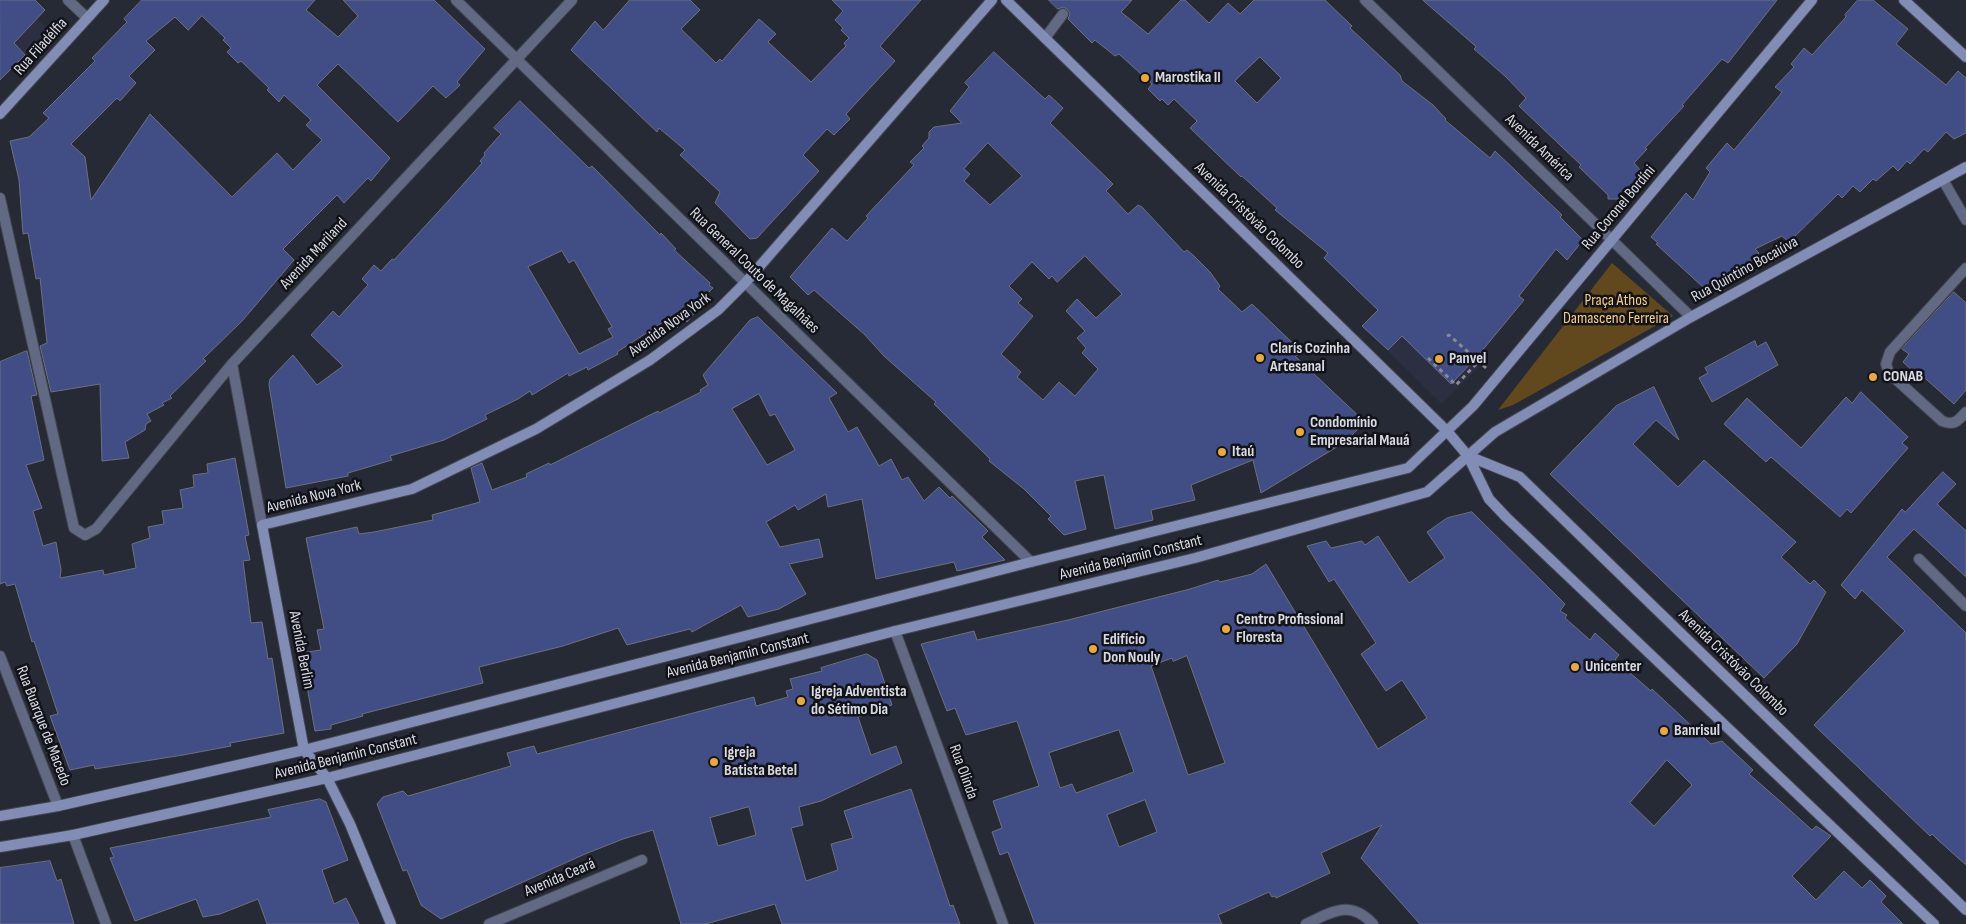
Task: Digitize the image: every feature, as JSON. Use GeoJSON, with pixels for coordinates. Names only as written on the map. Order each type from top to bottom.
{"type":"FeatureCollection","features":[{"type":"Feature","properties":{"kind":"main road","name":"Rua Filadélfia"},"geometry":{"type":"LineString","coordinates":[[0,114],[104,0]]}},
{"type":"Feature","properties":{"kind":"main road","name":"Avenida Nova York"},"geometry":{"type":"LineString","coordinates":[[262,525],[412,489],[536,429],[650,360],[718,310],[744,283],[992,0]]}},
{"type":"Feature","properties":{"kind":"main road","name":"Avenida Cristóvão Colombo"},"geometry":{"type":"LineString","coordinates":[[1006,0],[1447,431],[1468,456],[1489,499],[1506,517],[1934,924]]}},
{"type":"Feature","properties":{"kind":"main road","name":"Rua Coronel Bordini"},"geometry":{"type":"LineString","coordinates":[[1447,431],[1473,406],[1812,0]]}},
{"type":"Feature","properties":{"kind":"main road"},"geometry":{"type":"LineString","coordinates":[[1904,0],[1966,57]]}},
{"type":"Feature","properties":{"kind":"main road","name":"Rua Quintino Bocaiúva"},"geometry":{"type":"LineString","coordinates":[[1468,456],[1495,432],[1691,317],[1966,167]]}},
{"type":"Feature","properties":{"kind":"main road","name":"Avenida Benjamin Constant"},"geometry":{"type":"LineString","coordinates":[[0,816],[58,806],[304,750],[1031,562],[1408,468],[1447,431]]}},
{"type":"Feature","properties":{"kind":"main road","name":"Avenida Cristóvão Colombo"},"geometry":{"type":"LineString","coordinates":[[1468,456],[1520,477],[1966,910]]}},
{"type":"Feature","properties":{"kind":"main road","name":"Avenida Benjamin Constant"},"geometry":{"type":"LineString","coordinates":[[0,847],[73,835],[327,778],[895,631],[1195,558],[1428,492],[1468,456]]}},
{"type":"Feature","properties":{"kind":"main road","name":"Avenida Berlim"},"geometry":{"type":"LineString","coordinates":[[262,525],[304,750],[327,778],[350,824],[391,924]]}},
{"type":"Feature","properties":{"kind":"street"},"geometry":{"type":"LineString","coordinates":[[68,0],[87,18]]}},
{"type":"Feature","properties":{"kind":"street","name":"Rua General Couto de Magalhães"},"geometry":{"type":"LineString","coordinates":[[456,0],[1031,562]]}},
{"type":"Feature","properties":{"kind":"street","name":"Avenida Mariland"},"geometry":{"type":"LineString","coordinates":[[0,198],[74,528],[85,535],[96,530],[232,364],[572,0]]}},
{"type":"Feature","properties":{"kind":"street","name":"Avenida América"},"geometry":{"type":"LineString","coordinates":[[1365,0],[1691,317]]}},
{"type":"Feature","properties":{"kind":"street"},"geometry":{"type":"LineString","coordinates":[[1045,38],[1063,14]]}},
{"type":"Feature","properties":{"kind":"street"},"geometry":{"type":"LineString","coordinates":[[1944,180],[1966,220]]}},
{"type":"Feature","properties":{"kind":"street"},"geometry":{"type":"LineString","coordinates":[[1966,268],[1890,352],[1886,364],[1889,373],[1942,421],[1950,424],[1956,422],[1966,412]]}},
{"type":"Feature","properties":{"kind":"street","name":"Avenida Berlim"},"geometry":{"type":"LineString","coordinates":[[232,364],[262,525]]}},
{"type":"Feature","properties":{"kind":"street"},"geometry":{"type":"LineString","coordinates":[[1919,559],[1966,606]]}},
{"type":"Feature","properties":{"kind":"street","name":"Rua Olinda"},"geometry":{"type":"LineString","coordinates":[[895,631],[1003,924]]}},
{"type":"Feature","properties":{"kind":"street","name":"Rua Buarque de Macedo"},"geometry":{"type":"LineString","coordinates":[[0,656],[58,806]]}},
{"type":"Feature","properties":{"kind":"street"},"geometry":{"type":"LineString","coordinates":[[73,835],[106,924]]}},
{"type":"Feature","properties":{"kind":"street","name":"Avenida Ceará"},"geometry":{"type":"LineString","coordinates":[[489,924],[642,860]]}},
{"type":"Feature","properties":{"kind":"street"},"geometry":{"type":"LineString","coordinates":[[1306,924],[1349,908],[1366,916],[1373,924]]}},
{"type":"Feature","properties":{"kind":"path"},"geometry":{"type":"LineString","coordinates":[[1428,358],[1456,385],[1461,376],[1477,360],[1449,335],[1447,336]]}},
{"type":"Feature","properties":{"kind":"shaded area"},"geometry":{"type":"Polygon","coordinates":[[[15,0],[56,36],[27,67],[0,43],[15,0]]]}},
{"type":"Feature","properties":{"kind":"shaded area","name":"Panvel"},"geometry":{"type":"Polygon","coordinates":[[[1424,312],[1484,362],[1442,404],[1388,351],[1424,312]]]}},
{"type":"Feature","properties":{"kind":"green space","name":"Praça Athos Damasceno Ferreira"},"geometry":{"type":"Polygon","coordinates":[[[1612,263],[1673,316],[1513,405],[1498,410],[1612,263]]]}},
{"type":"Feature","properties":{"kind":"building"},"geometry":{"type":"Polygon","coordinates":[[[0,0],[35,0],[45,10],[14,43],[25,55],[0,80],[0,0]]]}},
{"type":"Feature","properties":{"kind":"building"},"geometry":{"type":"Polygon","coordinates":[[[142,0],[315,0],[306,10],[338,37],[358,16],[343,0],[434,0],[485,49],[457,82],[460,85],[446,98],[433,86],[398,122],[338,64],[317,85],[390,158],[371,181],[368,178],[344,203],[337,195],[283,249],[294,260],[243,320],[203,359],[206,361],[170,396],[172,398],[162,403],[164,405],[147,414],[151,421],[146,424],[145,430],[125,442],[129,458],[102,461],[100,384],[51,392],[40,346],[47,343],[40,278],[36,279],[28,233],[23,234],[19,180],[10,141],[29,137],[49,118],[43,113],[95,61],[92,58],[127,22],[124,19],[142,0]],[[202,16],[188,30],[175,17],[146,41],[155,50],[129,76],[136,83],[120,101],[117,98],[71,144],[85,157],[91,200],[150,114],[232,197],[277,153],[293,170],[322,140],[306,125],[311,120],[284,95],[279,102],[267,90],[269,88],[241,61],[238,63],[227,52],[231,48],[223,40],[225,38],[202,16]]]}},
{"type":"Feature","properties":{"kind":"building"},"geometry":{"type":"Polygon","coordinates":[[[630,0],[690,0],[700,10],[681,29],[716,63],[720,59],[722,61],[759,19],[776,34],[768,42],[811,82],[846,46],[844,43],[849,38],[835,20],[843,11],[832,0],[921,0],[880,46],[895,61],[846,114],[850,119],[834,135],[827,129],[803,155],[819,171],[757,238],[750,239],[715,203],[720,192],[680,155],[685,150],[659,128],[657,132],[571,50],[595,21],[603,30],[630,0]]]}},
{"type":"Feature","properties":{"kind":"building"},"geometry":{"type":"Polygon","coordinates":[[[1049,0],[1132,0],[1121,12],[1148,34],[1181,0],[1185,0],[1209,23],[1228,3],[1240,14],[1254,0],[1325,0],[1352,26],[1350,28],[1400,75],[1402,81],[1433,105],[1445,120],[1490,158],[1495,151],[1562,215],[1560,217],[1583,240],[1567,260],[1556,249],[1519,296],[1524,300],[1476,358],[1451,384],[1402,336],[1388,350],[1362,326],[1378,310],[1324,258],[1328,253],[1275,210],[1277,208],[1241,177],[1190,128],[1197,121],[1174,99],[1168,105],[1162,99],[1160,101],[1148,89],[1152,84],[1119,54],[1115,56],[1095,40],[1092,43],[1068,19],[1070,14],[1067,9],[1063,7],[1058,9],[1049,0]],[[1260,57],[1235,81],[1257,103],[1281,78],[1260,57]]]}},
{"type":"Feature","properties":{"kind":"building"},"geometry":{"type":"Polygon","coordinates":[[[1423,0],[1777,0],[1728,63],[1722,59],[1682,105],[1684,106],[1645,148],[1647,149],[1634,163],[1641,171],[1620,199],[1608,199],[1608,195],[1579,167],[1581,165],[1519,106],[1526,98],[1506,77],[1474,49],[1476,47],[1423,0]]]}},
{"type":"Feature","properties":{"kind":"building"},"geometry":{"type":"Polygon","coordinates":[[[1858,0],[1873,0],[1908,29],[1896,44],[1946,85],[1958,71],[1966,78],[1966,133],[1954,139],[1946,132],[1928,152],[1924,149],[1910,164],[1907,161],[1898,171],[1893,166],[1876,181],[1873,179],[1860,192],[1853,186],[1842,198],[1838,194],[1789,242],[1782,236],[1755,249],[1759,253],[1750,265],[1716,284],[1714,282],[1704,288],[1656,244],[1658,243],[1651,237],[1686,193],[1693,200],[1710,172],[1706,168],[1727,143],[1734,150],[1770,107],[1782,92],[1775,87],[1794,67],[1791,64],[1804,48],[1812,55],[1846,17],[1845,15],[1858,0]]]}},
{"type":"Feature","properties":{"kind":"building"},"geometry":{"type":"Polygon","coordinates":[[[994,52],[1045,99],[1049,95],[1063,108],[1050,123],[1113,184],[1106,191],[1128,214],[1138,205],[1142,207],[1184,252],[1187,250],[1210,272],[1220,286],[1218,289],[1242,312],[1252,304],[1303,353],[1295,356],[1365,422],[1345,442],[1261,493],[1253,460],[1191,485],[1195,500],[1151,510],[1153,520],[1115,529],[1104,475],[1075,481],[1086,529],[1064,535],[1048,519],[1051,516],[1024,489],[989,461],[990,459],[934,404],[936,402],[884,356],[865,335],[814,290],[808,295],[790,277],[832,228],[847,241],[868,218],[866,216],[914,165],[910,162],[924,148],[922,146],[929,138],[929,132],[934,127],[962,123],[950,111],[969,87],[965,83],[994,52]],[[988,143],[964,169],[970,174],[964,181],[990,205],[1022,176],[988,143]],[[1085,256],[1057,282],[1052,276],[1049,279],[1032,262],[1009,286],[1022,299],[1018,303],[1033,316],[1001,354],[1021,372],[1017,377],[1043,400],[1059,382],[1075,396],[1098,369],[1082,353],[1086,348],[1077,338],[1085,331],[1066,311],[1077,299],[1096,318],[1122,294],[1085,256]]]}},
{"type":"Feature","properties":{"kind":"building"},"geometry":{"type":"Polygon","coordinates":[[[520,101],[589,168],[592,166],[660,235],[661,233],[676,249],[674,250],[710,283],[709,285],[713,288],[706,295],[708,297],[687,322],[684,319],[677,328],[671,317],[617,352],[618,354],[588,370],[587,367],[569,376],[568,373],[532,395],[530,391],[485,415],[487,419],[444,440],[390,456],[392,460],[348,473],[348,476],[286,488],[269,385],[270,379],[293,355],[317,385],[343,366],[311,335],[333,311],[339,317],[368,285],[362,279],[374,265],[381,271],[392,259],[394,260],[482,163],[480,161],[485,155],[484,153],[501,134],[494,128],[520,101]],[[562,251],[528,267],[579,354],[613,337],[608,329],[612,327],[574,260],[569,263],[562,251]]]}},
{"type":"Feature","properties":{"kind":"building"},"geometry":{"type":"Polygon","coordinates":[[[1954,292],[1966,303],[1966,390],[1954,404],[1918,372],[1916,374],[1903,362],[1909,354],[1902,349],[1954,292]]]}},
{"type":"Feature","properties":{"kind":"building"},"geometry":{"type":"Polygon","coordinates":[[[758,317],[837,393],[829,398],[848,432],[857,427],[879,466],[891,459],[902,480],[908,477],[924,501],[939,487],[950,498],[952,496],[988,531],[982,537],[1005,560],[957,571],[954,562],[876,579],[862,499],[828,507],[826,494],[798,510],[795,505],[766,522],[780,547],[819,539],[823,557],[789,564],[806,594],[779,609],[748,617],[741,605],[692,632],[690,629],[627,645],[618,628],[563,646],[479,667],[483,683],[362,714],[363,716],[331,725],[331,729],[315,731],[301,653],[321,650],[317,630],[324,629],[306,538],[357,527],[359,534],[433,520],[432,515],[480,502],[471,468],[482,463],[492,490],[527,477],[526,474],[549,463],[550,465],[658,411],[659,413],[701,392],[700,390],[708,385],[703,375],[750,320],[758,317]],[[759,394],[732,409],[767,465],[795,450],[775,414],[770,416],[759,394]]]}},
{"type":"Feature","properties":{"kind":"building"},"geometry":{"type":"Polygon","coordinates":[[[1755,341],[1757,347],[1766,342],[1778,365],[1712,402],[1699,378],[1708,373],[1705,368],[1755,341]]]}},
{"type":"Feature","properties":{"kind":"building"},"geometry":{"type":"Polygon","coordinates":[[[27,351],[37,395],[31,396],[44,460],[26,465],[42,508],[33,511],[43,546],[56,542],[61,570],[60,578],[103,570],[104,575],[136,568],[132,544],[150,538],[148,527],[164,524],[162,511],[183,508],[180,490],[194,487],[193,475],[208,473],[207,464],[235,458],[249,535],[245,536],[250,560],[243,561],[251,623],[262,622],[268,659],[272,658],[284,733],[230,743],[231,746],[183,755],[95,769],[94,765],[70,770],[50,716],[58,714],[34,641],[32,642],[15,584],[7,586],[5,582],[0,584],[0,362],[27,351]]]}},
{"type":"Feature","properties":{"kind":"building"},"geometry":{"type":"Polygon","coordinates":[[[1654,387],[1679,440],[1656,420],[1633,444],[1678,487],[1704,460],[1796,542],[1781,557],[1810,584],[1814,580],[1826,592],[1797,644],[1764,678],[1550,474],[1616,406],[1654,387]]]}},
{"type":"Feature","properties":{"kind":"building"},"geometry":{"type":"Polygon","coordinates":[[[1861,392],[1908,437],[1902,443],[1908,448],[1851,513],[1847,509],[1840,517],[1771,457],[1766,462],[1724,424],[1747,398],[1801,448],[1846,397],[1852,403],[1861,392]]]}},
{"type":"Feature","properties":{"kind":"building"},"geometry":{"type":"Polygon","coordinates":[[[1943,472],[1956,484],[1937,504],[1966,531],[1966,577],[1914,529],[1887,557],[1966,633],[1966,865],[1932,834],[1930,836],[1814,725],[1905,631],[1862,590],[1855,599],[1841,585],[1902,509],[1905,512],[1943,472]]]}},
{"type":"Feature","properties":{"kind":"building"},"geometry":{"type":"Polygon","coordinates":[[[1472,512],[1565,604],[1560,611],[1567,615],[1565,618],[1590,640],[1595,633],[1619,655],[1615,660],[1651,691],[1652,689],[1711,744],[1722,741],[1753,770],[1749,774],[1812,830],[1816,826],[1831,836],[1792,876],[1816,900],[1844,871],[1862,888],[1870,880],[1886,896],[1881,902],[1903,924],[1420,924],[1361,858],[1382,825],[1321,853],[1330,873],[1276,898],[1275,896],[1272,897],[1269,892],[1218,915],[1222,924],[1035,924],[1008,852],[1000,855],[992,832],[1002,828],[993,801],[1039,786],[1017,721],[966,735],[955,708],[947,711],[921,644],[974,631],[977,640],[1068,620],[1218,580],[1220,582],[1252,574],[1266,564],[1378,749],[1427,718],[1402,680],[1386,691],[1361,654],[1376,643],[1334,579],[1329,582],[1307,546],[1326,541],[1331,548],[1362,541],[1365,545],[1378,536],[1409,583],[1445,558],[1427,532],[1447,518],[1472,512]],[[1187,656],[1173,661],[1172,658],[1151,666],[1188,775],[1225,763],[1187,656]],[[1119,730],[1049,753],[1060,788],[1072,784],[1076,793],[1134,772],[1119,730]],[[1667,760],[1630,803],[1654,826],[1692,785],[1667,760]],[[1145,800],[1107,815],[1119,847],[1157,832],[1145,800]]]}},
{"type":"Feature","properties":{"kind":"building"},"geometry":{"type":"Polygon","coordinates":[[[867,654],[877,660],[892,705],[858,717],[871,755],[896,746],[902,763],[821,801],[799,807],[803,825],[791,828],[806,881],[838,870],[831,844],[853,838],[844,811],[911,789],[950,906],[953,905],[960,924],[782,924],[775,904],[706,924],[681,924],[653,830],[585,854],[441,919],[421,905],[407,870],[403,871],[377,804],[383,797],[403,791],[408,796],[511,766],[507,753],[534,746],[537,754],[754,697],[756,706],[788,697],[786,691],[793,689],[790,679],[822,671],[821,668],[867,654]],[[749,807],[710,818],[718,846],[756,835],[749,807]]]}},
{"type":"Feature","properties":{"kind":"building"},"geometry":{"type":"Polygon","coordinates":[[[320,799],[326,802],[348,860],[322,870],[334,904],[346,898],[359,924],[267,924],[258,899],[220,914],[203,917],[196,899],[135,921],[110,858],[114,857],[110,848],[271,817],[268,810],[320,799]]]}},
{"type":"Feature","properties":{"kind":"building"},"geometry":{"type":"Polygon","coordinates":[[[50,861],[57,881],[61,879],[74,924],[0,924],[0,868],[50,861]]]}},
{"type":"Feature","properties":{"kind":"place","name":"Marostika II"},"geometry":{"type":"Point","coordinates":[1145,78]}},
{"type":"Feature","properties":{"kind":"place","name":"Clarís Cozinha Artesanal"},"geometry":{"type":"Point","coordinates":[1260,358]}},
{"type":"Feature","properties":{"kind":"place","name":"Panvel"},"geometry":{"type":"Point","coordinates":[1439,359]}},
{"type":"Feature","properties":{"kind":"place","name":"CONAB"},"geometry":{"type":"Point","coordinates":[1873,377]}},
{"type":"Feature","properties":{"kind":"place","name":"Condomínio Empresarial Mauá"},"geometry":{"type":"Point","coordinates":[1300,432]}},
{"type":"Feature","properties":{"kind":"place","name":"Itaú"},"geometry":{"type":"Point","coordinates":[1222,452]}},
{"type":"Feature","properties":{"kind":"place","name":"Centro Profissional Floresta"},"geometry":{"type":"Point","coordinates":[1226,629]}},
{"type":"Feature","properties":{"kind":"place","name":"Edifício Don Nouly"},"geometry":{"type":"Point","coordinates":[1093,649]}},
{"type":"Feature","properties":{"kind":"place","name":"Unicenter"},"geometry":{"type":"Point","coordinates":[1575,667]}},
{"type":"Feature","properties":{"kind":"place","name":"Igreja Adventista do Sétimo Dia"},"geometry":{"type":"Point","coordinates":[801,701]}},
{"type":"Feature","properties":{"kind":"place","name":"Banrisul"},"geometry":{"type":"Point","coordinates":[1664,731]}},
{"type":"Feature","properties":{"kind":"place","name":"Igreja Batista Betel"},"geometry":{"type":"Point","coordinates":[714,762]}}]}
